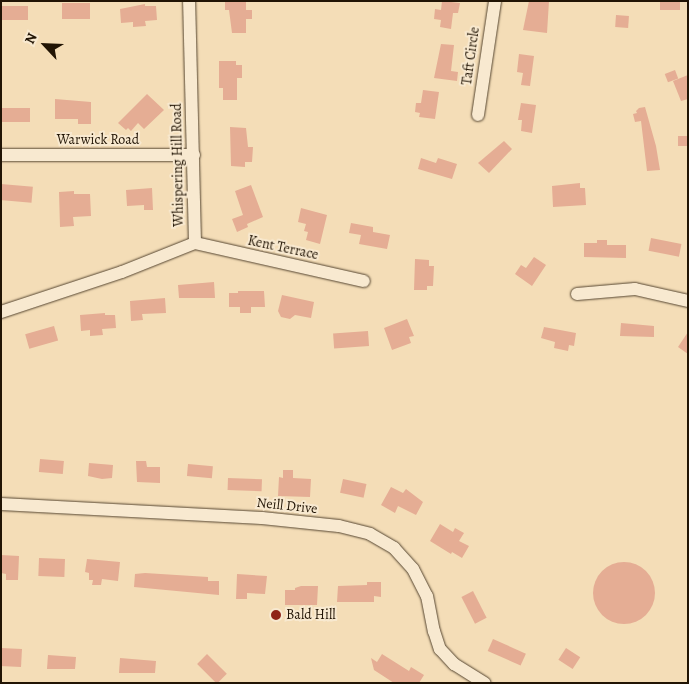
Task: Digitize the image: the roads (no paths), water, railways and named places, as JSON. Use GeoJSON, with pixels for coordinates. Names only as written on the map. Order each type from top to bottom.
{"type":"FeatureCollection","features":[{"type":"Feature","properties":{"kind":"street","name":"Whispering Hill Road"},"geometry":{"type":"LineString","coordinates":[[1,312],[122,272],[195,244],[189,1]]}},
{"type":"Feature","properties":{"kind":"street","name":"Taft Circle"},"geometry":{"type":"LineString","coordinates":[[478,115],[494,1]]}},
{"type":"Feature","properties":{"kind":"street","name":"Warwick Road"},"geometry":{"type":"LineString","coordinates":[[1,155],[194,155]]}},
{"type":"Feature","properties":{"kind":"street","name":"Kent Terrace"},"geometry":{"type":"LineString","coordinates":[[195,244],[364,281]]}},
{"type":"Feature","properties":{"kind":"street"},"geometry":{"type":"LineString","coordinates":[[577,294],[635,289],[688,301]]}},
{"type":"Feature","properties":{"kind":"street","name":"Neill Drive"},"geometry":{"type":"LineString","coordinates":[[1,504],[262,518],[339,526],[370,534],[394,548],[413,569],[427,596],[434,631],[440,649],[454,664],[485,683]]}},
{"type":"Feature","properties":{"kind":"place","name":"Bald Hill"},"geometry":{"type":"Point","coordinates":[276,615]}}]}
